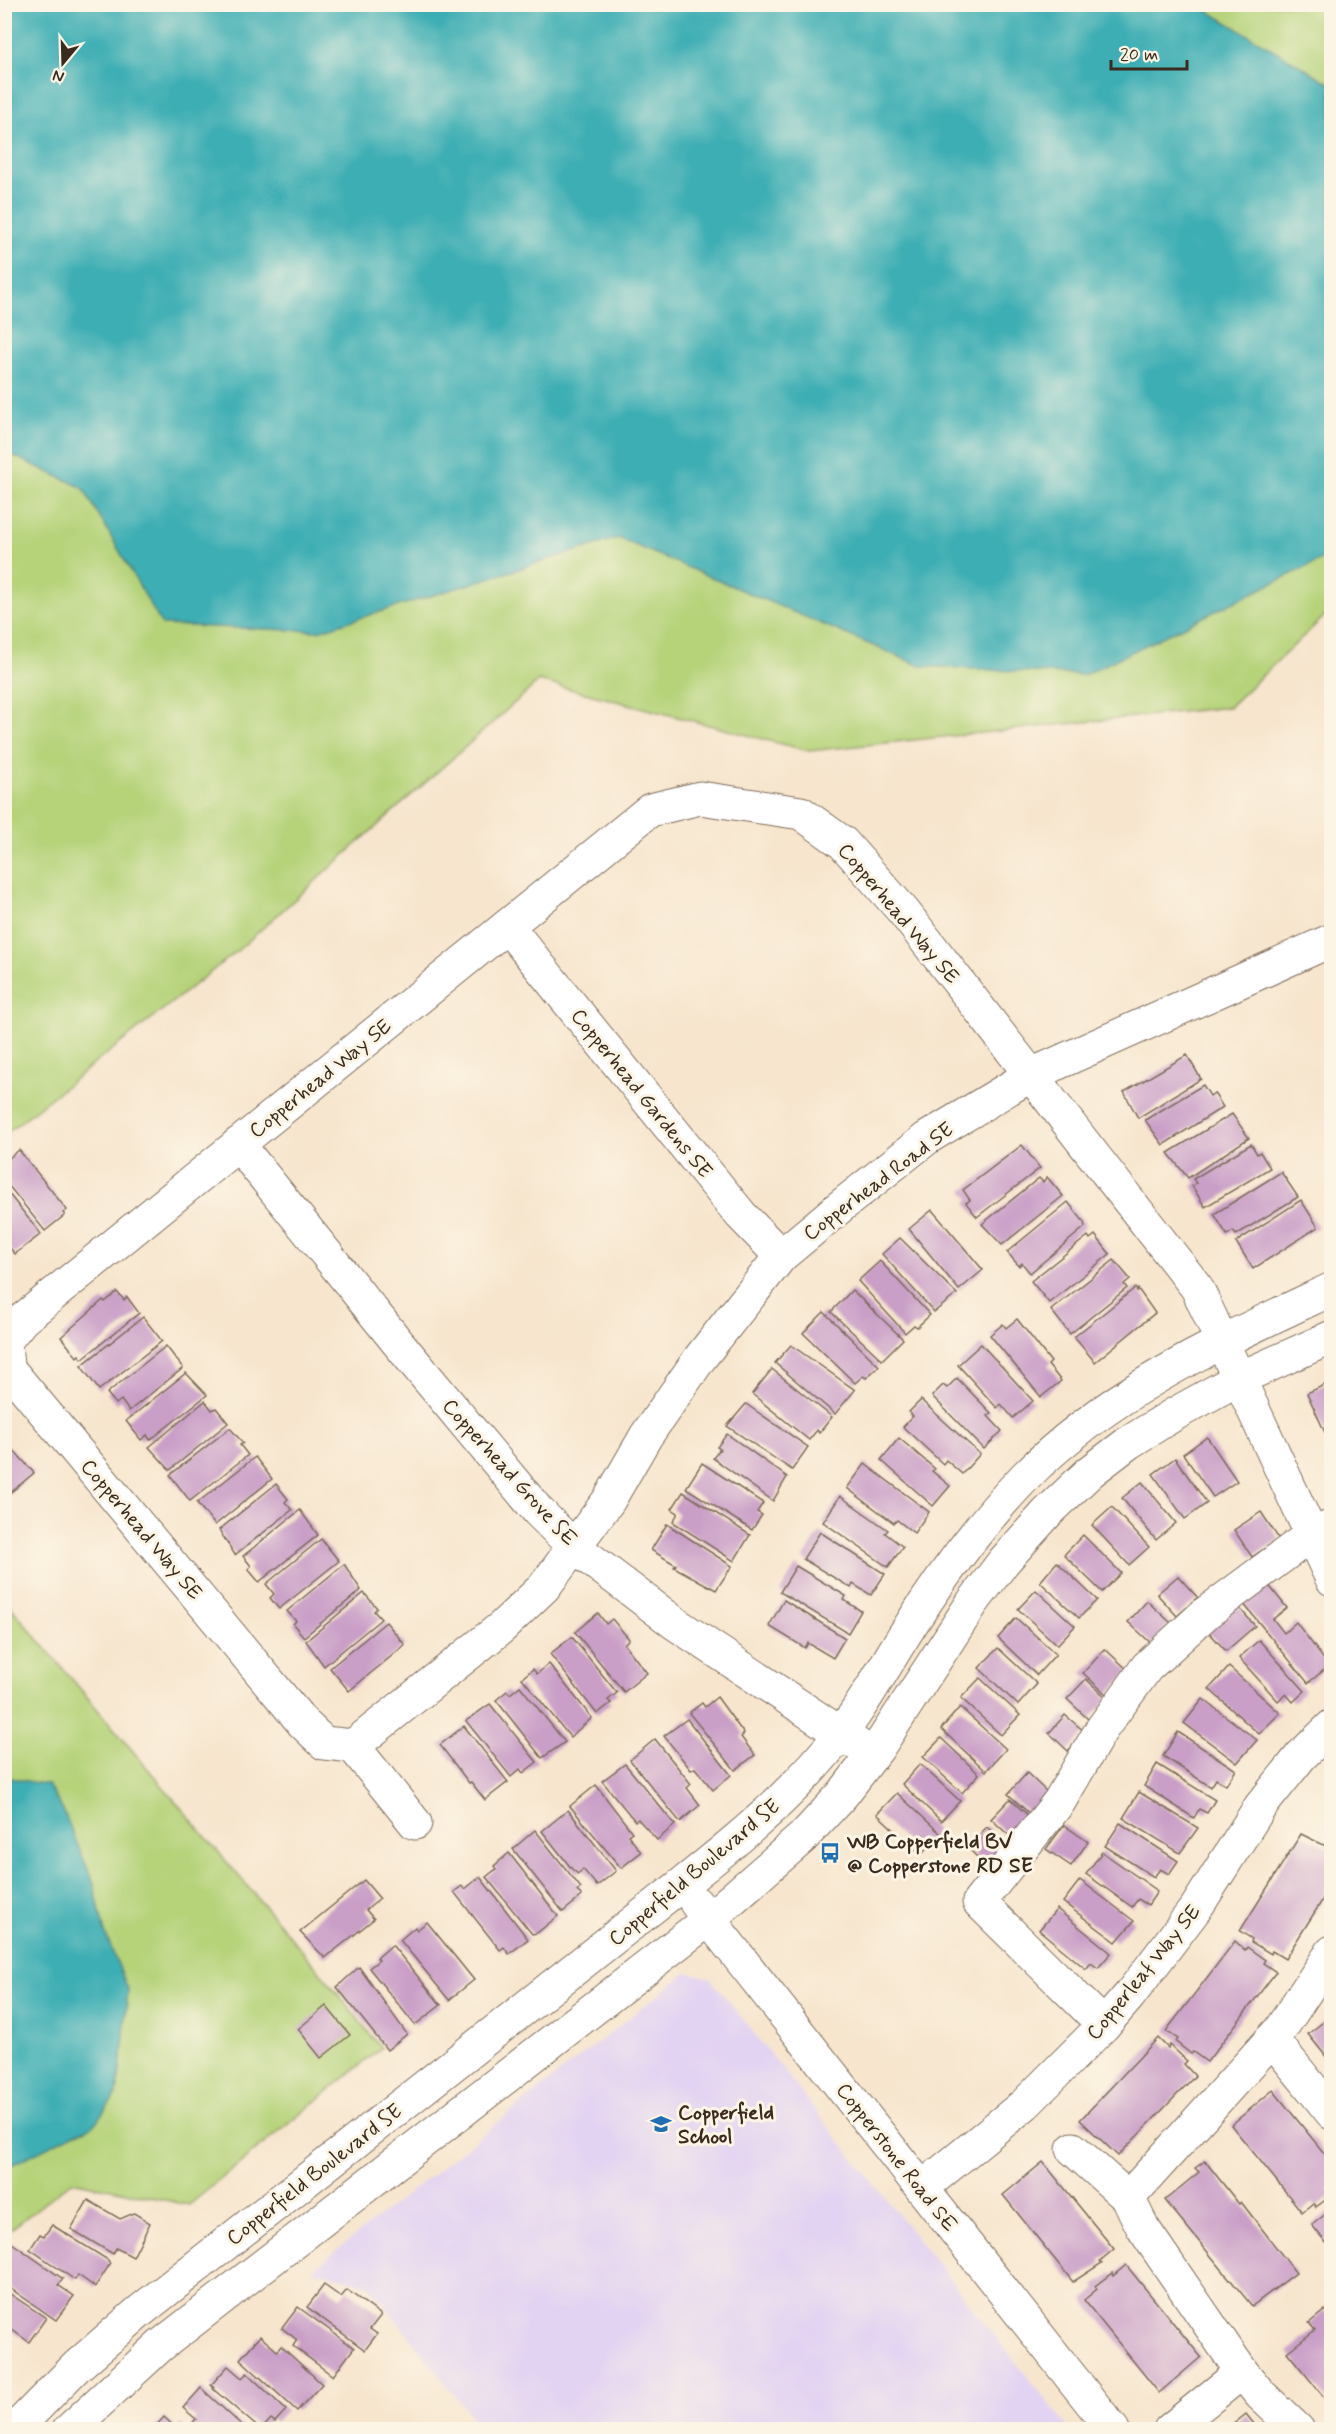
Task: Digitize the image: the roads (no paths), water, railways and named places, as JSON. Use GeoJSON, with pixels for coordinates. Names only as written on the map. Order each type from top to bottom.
{"type":"FeatureCollection","features":[{"type":"Feature","properties":{"kind":"street","name":"Copperhead Way SE"},"geometry":{"type":"LineString","coordinates":[[353,1746],[324,1743],[303,1723],[6,1368],[5,1341],[22,1320],[650,810],[700,798],[801,813],[843,843],[903,911],[1197,1288],[1238,1379],[1322,1531],[1332,1579]]}},
{"type":"Feature","properties":{"kind":"street","name":"Copperhead Gardens SE"},"geometry":{"type":"LineString","coordinates":[[507,926],[741,1215],[781,1256]]}},
{"type":"Feature","properties":{"kind":"street","name":"Copperhead Road SE"},"geometry":{"type":"LineString","coordinates":[[573,1546],[609,1500],[646,1436],[700,1358],[781,1256],[841,1206],[927,1138],[1031,1075],[1332,940]]}},
{"type":"Feature","properties":{"kind":"street","name":"Copperhead Grove SE"},"geometry":{"type":"LineString","coordinates":[[238,1144],[399,1344],[524,1494],[573,1546],[676,1624],[872,1755]]}},
{"type":"Feature","properties":{"kind":"street","name":"Copperfield Boulevard SE"},"geometry":{"type":"LineString","coordinates":[[14,2430],[76,2367],[139,2312],[681,1885],[791,1791],[841,1733],[957,1558],[991,1514],[1025,1477],[1101,1411],[1138,1387],[1222,1341],[1332,1289]]}},
{"type":"Feature","properties":{"kind":"street","name":"Copperfield Boulevard SE"},"geometry":{"type":"LineString","coordinates":[[69,2430],[160,2346],[709,1919],[803,1837],[842,1795],[872,1755],[973,1602],[1004,1561],[1047,1513],[1090,1472],[1128,1443],[1173,1415],[1238,1379],[1332,1337]]}},
{"type":"Feature","properties":{"kind":"street"},"geometry":{"type":"LineString","coordinates":[[1104,2025],[979,1902],[1059,1802],[1101,1730],[1147,1667],[1206,1613],[1322,1531]]}},
{"type":"Feature","properties":{"kind":"street"},"geometry":{"type":"LineString","coordinates":[[415,1823],[353,1746],[502,1627],[544,1587],[573,1546]]}},
{"type":"Feature","properties":{"kind":"street","name":"Copperleaf Way SE"},"geometry":{"type":"LineString","coordinates":[[922,2188],[1025,2104],[1130,1996],[1196,1908],[1260,1807],[1301,1756],[1332,1726]]}},
{"type":"Feature","properties":{"kind":"street","name":"Copperstone Road SE"},"geometry":{"type":"LineString","coordinates":[[681,1885],[1113,2430]]}},
{"type":"Feature","properties":{"kind":"street"},"geometry":{"type":"LineString","coordinates":[[1128,2198],[1272,2038],[1304,1996],[1332,1952]]}},
{"type":"Feature","properties":{"kind":"street"},"geometry":{"type":"LineString","coordinates":[[1272,2038],[1332,2113]]}},
{"type":"Feature","properties":{"kind":"street"},"geometry":{"type":"LineString","coordinates":[[1073,2149],[1128,2198],[1143,2228],[1242,2372],[1261,2395],[1298,2430]]}},
{"type":"Feature","properties":{"kind":"street"},"geometry":{"type":"LineString","coordinates":[[1170,2430],[1242,2372]]}},
{"type":"Feature","properties":{"kind":"water"},"geometry":{"type":"Polygon","coordinates":[[[5,4],[1198,5],[1331,84],[1331,555],[1084,675],[921,666],[618,538],[318,631],[162,625],[83,488],[5,452],[5,4]]]}},
{"type":"Feature","properties":{"kind":"water"},"geometry":{"type":"Polygon","coordinates":[[[5,1777],[48,1785],[64,1812],[94,1884],[104,1930],[128,1989],[117,2094],[93,2126],[5,2168],[5,1777]]]}},
{"type":"Feature","properties":{"kind":"place","name":"WB Copperfield BV @ Copperstone RD SE"},"geometry":{"type":"Point","coordinates":[830,1853]}},
{"type":"Feature","properties":{"kind":"place","name":"Copperfield School"},"geometry":{"type":"Point","coordinates":[661,2124]}}]}
